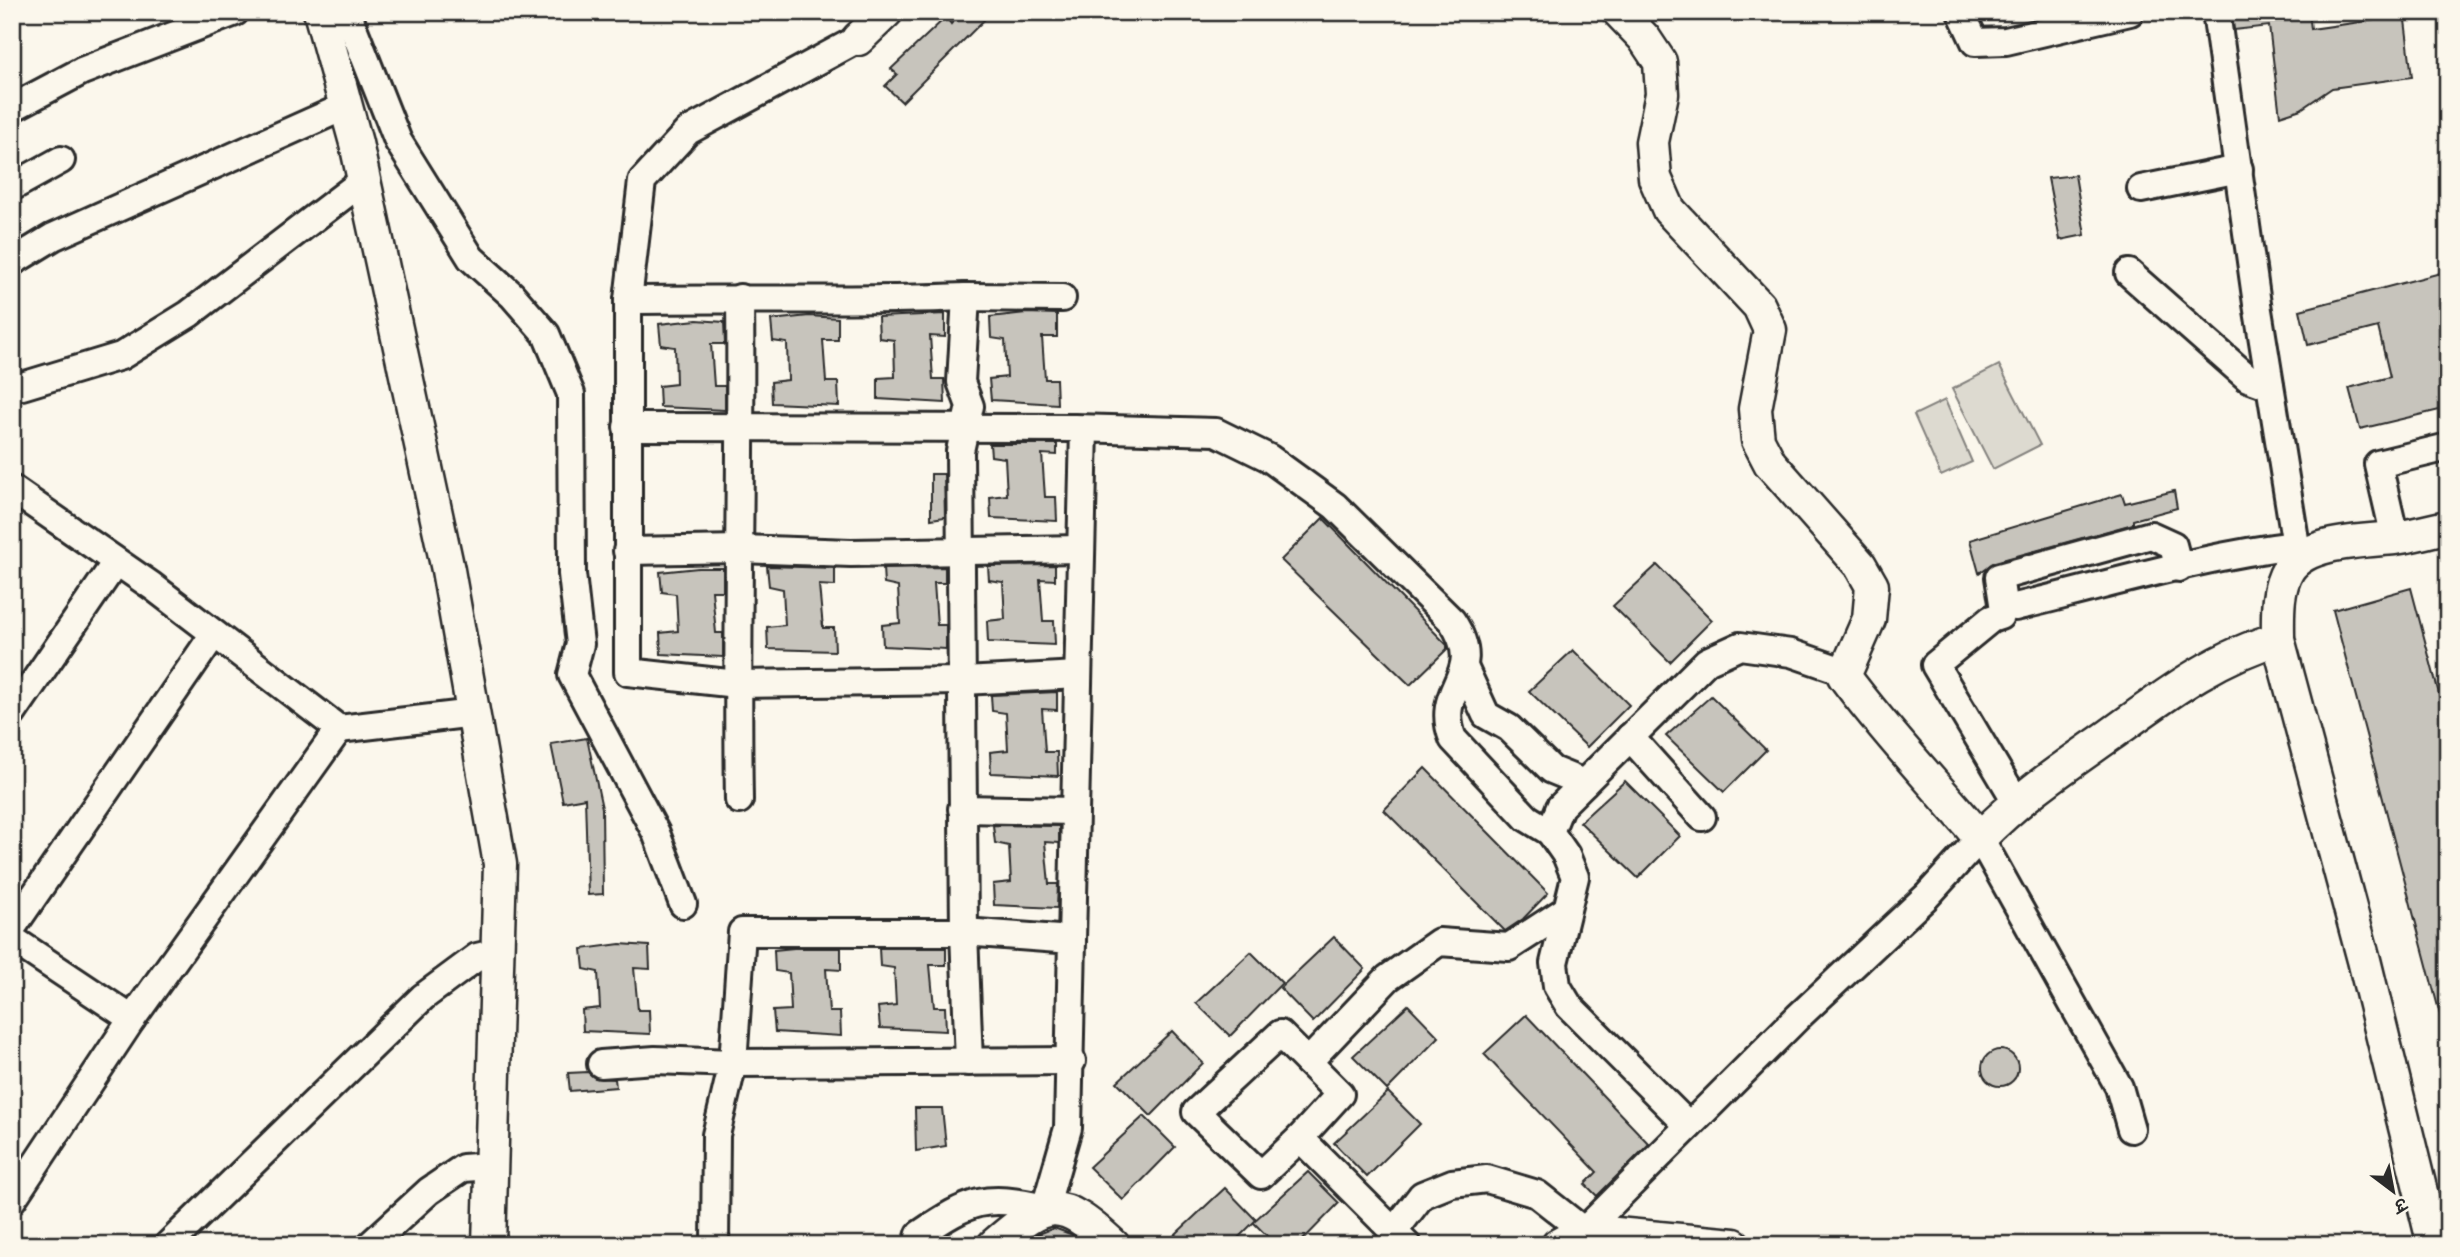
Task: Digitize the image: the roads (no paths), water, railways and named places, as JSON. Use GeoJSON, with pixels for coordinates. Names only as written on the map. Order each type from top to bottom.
{"type":"FeatureCollection","features":[{"type":"Feature","properties":{"kind":"street"},"geometry":{"type":"LineString","coordinates":[[12,108],[82,71],[235,12]]}},
{"type":"Feature","properties":{"kind":"street"},"geometry":{"type":"LineString","coordinates":[[320,12],[364,180],[448,570],[500,864],[489,1245]]}},
{"type":"Feature","properties":{"kind":"street"},"geometry":{"type":"LineString","coordinates":[[346,12],[398,142],[471,258],[512,295],[546,334],[571,394],[572,574],[580,644],[572,675],[656,833],[683,904]]}},
{"type":"Feature","properties":{"kind":"street"},"geometry":{"type":"LineString","coordinates":[[886,12],[858,39],[688,131],[642,181],[628,300],[628,672],[737,684],[963,681],[1078,675]]}},
{"type":"Feature","properties":{"kind":"street"},"geometry":{"type":"LineString","coordinates":[[1619,12],[1644,38],[1660,62],[1662,94],[1652,142],[1655,177],[1669,209],[1759,306],[1770,330],[1755,408],[1758,440],[1770,463],[1860,565],[1872,586],[1869,619],[1844,676],[1876,720],[1925,771],[1980,838],[2119,1087],[2131,1129]]}},
{"type":"Feature","properties":{"kind":"street"},"geometry":{"type":"LineString","coordinates":[[1961,12],[1975,42],[2006,41],[2130,12]]}},
{"type":"Feature","properties":{"kind":"street"},"geometry":{"type":"LineString","coordinates":[[2216,12],[2297,552],[2287,571],[2277,606],[2278,639],[2367,974],[2434,1245]]}},
{"type":"Feature","properties":{"kind":"street"},"geometry":{"type":"LineString","coordinates":[[12,262],[53,237],[346,106]]}},
{"type":"Feature","properties":{"kind":"street"},"geometry":{"type":"LineString","coordinates":[[12,187],[61,160]]}},
{"type":"Feature","properties":{"kind":"street"},"geometry":{"type":"LineString","coordinates":[[2141,189],[2239,169]]}},
{"type":"Feature","properties":{"kind":"street"},"geometry":{"type":"LineString","coordinates":[[12,385],[22,386],[121,356],[188,314],[364,180]]}},
{"type":"Feature","properties":{"kind":"street"},"geometry":{"type":"LineString","coordinates":[[2129,273],[2248,379],[2270,386]]}},
{"type":"Feature","properties":{"kind":"street"},"geometry":{"type":"LineString","coordinates":[[628,300],[740,298],[854,302],[965,297],[1062,298]]}},
{"type":"Feature","properties":{"kind":"street"},"geometry":{"type":"LineString","coordinates":[[965,297],[961,382],[970,406],[961,452],[962,809],[969,1062]]}},
{"type":"Feature","properties":{"kind":"street"},"geometry":{"type":"LineString","coordinates":[[739,800],[737,684],[742,429],[740,298]]}},
{"type":"Feature","properties":{"kind":"street"},"geometry":{"type":"LineString","coordinates":[[627,427],[1216,432],[1269,458],[1335,506],[1451,621],[1463,638],[1468,658],[1448,705],[1447,723],[1453,739],[1527,818],[1550,832],[1566,855],[1574,877],[1554,963],[1557,986],[1569,1006],[1689,1126]]}},
{"type":"Feature","properties":{"kind":"street"},"geometry":{"type":"LineString","coordinates":[[994,1245],[1024,1219],[1045,1208],[1068,1128],[1072,1062],[1072,940],[1084,429]]}},
{"type":"Feature","properties":{"kind":"street"},"geometry":{"type":"LineString","coordinates":[[2395,538],[2378,464],[2448,447]]}},
{"type":"Feature","properties":{"kind":"street"},"geometry":{"type":"LineString","coordinates":[[15,495],[116,562],[339,729],[474,713]]}},
{"type":"Feature","properties":{"kind":"street"},"geometry":{"type":"LineString","coordinates":[[2179,568],[2173,545],[2151,535],[1999,577],[2003,603],[2015,607],[2260,549],[2297,552],[2348,541],[2395,538],[2448,527]]}},
{"type":"Feature","properties":{"kind":"street"},"geometry":{"type":"LineString","coordinates":[[627,551],[741,549],[851,553],[1081,549]]}},
{"type":"Feature","properties":{"kind":"street"},"geometry":{"type":"LineString","coordinates":[[12,714],[116,562]]}},
{"type":"Feature","properties":{"kind":"street"},"geometry":{"type":"LineString","coordinates":[[2000,616],[1991,619],[1935,665],[2016,801]]}},
{"type":"Feature","properties":{"kind":"street"},"geometry":{"type":"LineString","coordinates":[[12,928],[214,634]]}},
{"type":"Feature","properties":{"kind":"street"},"geometry":{"type":"LineString","coordinates":[[1571,1238],[1798,1017],[1927,896],[2016,801],[2223,659],[2278,639]]}},
{"type":"Feature","properties":{"kind":"street"},"geometry":{"type":"LineString","coordinates":[[1550,832],[1560,807],[1707,661],[1740,646],[1791,653],[1846,672]]}},
{"type":"Feature","properties":{"kind":"street"},"geometry":{"type":"LineString","coordinates":[[1464,667],[1486,715],[1508,728],[1552,770],[1584,783]]}},
{"type":"Feature","properties":{"kind":"street"},"geometry":{"type":"LineString","coordinates":[[12,1200],[132,1019],[339,729]]}},
{"type":"Feature","properties":{"kind":"street"},"geometry":{"type":"LineString","coordinates":[[1630,737],[1702,817]]}},
{"type":"Feature","properties":{"kind":"street"},"geometry":{"type":"LineString","coordinates":[[962,809],[1075,811]]}},
{"type":"Feature","properties":{"kind":"street"},"geometry":{"type":"LineString","coordinates":[[1308,1062],[1388,978],[1439,942],[1509,947],[1566,910]]}},
{"type":"Feature","properties":{"kind":"street"},"geometry":{"type":"LineString","coordinates":[[715,1245],[716,1135],[733,1063],[742,932],[964,932],[1072,940]]}},
{"type":"Feature","properties":{"kind":"street"},"geometry":{"type":"LineString","coordinates":[[12,940],[132,1019]]}},
{"type":"Feature","properties":{"kind":"street"},"geometry":{"type":"LineString","coordinates":[[168,1245],[423,997],[477,957],[498,952]]}},
{"type":"Feature","properties":{"kind":"street"},"geometry":{"type":"LineString","coordinates":[[1280,1034],[1340,1094],[1300,1138],[1261,1175],[1196,1112],[1280,1034]]}},
{"type":"Feature","properties":{"kind":"street"},"geometry":{"type":"LineString","coordinates":[[601,1064],[655,1059],[733,1063],[1072,1062]]}},
{"type":"Feature","properties":{"kind":"street"},"geometry":{"type":"LineString","coordinates":[[1300,1138],[1401,1237],[1422,1195],[1452,1184],[1487,1179],[1536,1194],[1571,1238],[1734,1245]]}},
{"type":"Feature","properties":{"kind":"street"},"geometry":{"type":"LineString","coordinates":[[370,1245],[429,1191],[463,1168],[491,1166]]}},
{"type":"Feature","properties":{"kind":"street"},"geometry":{"type":"LineString","coordinates":[[917,1245],[920,1234],[971,1203],[1006,1199],[1081,1216],[1112,1245]]}}]}
